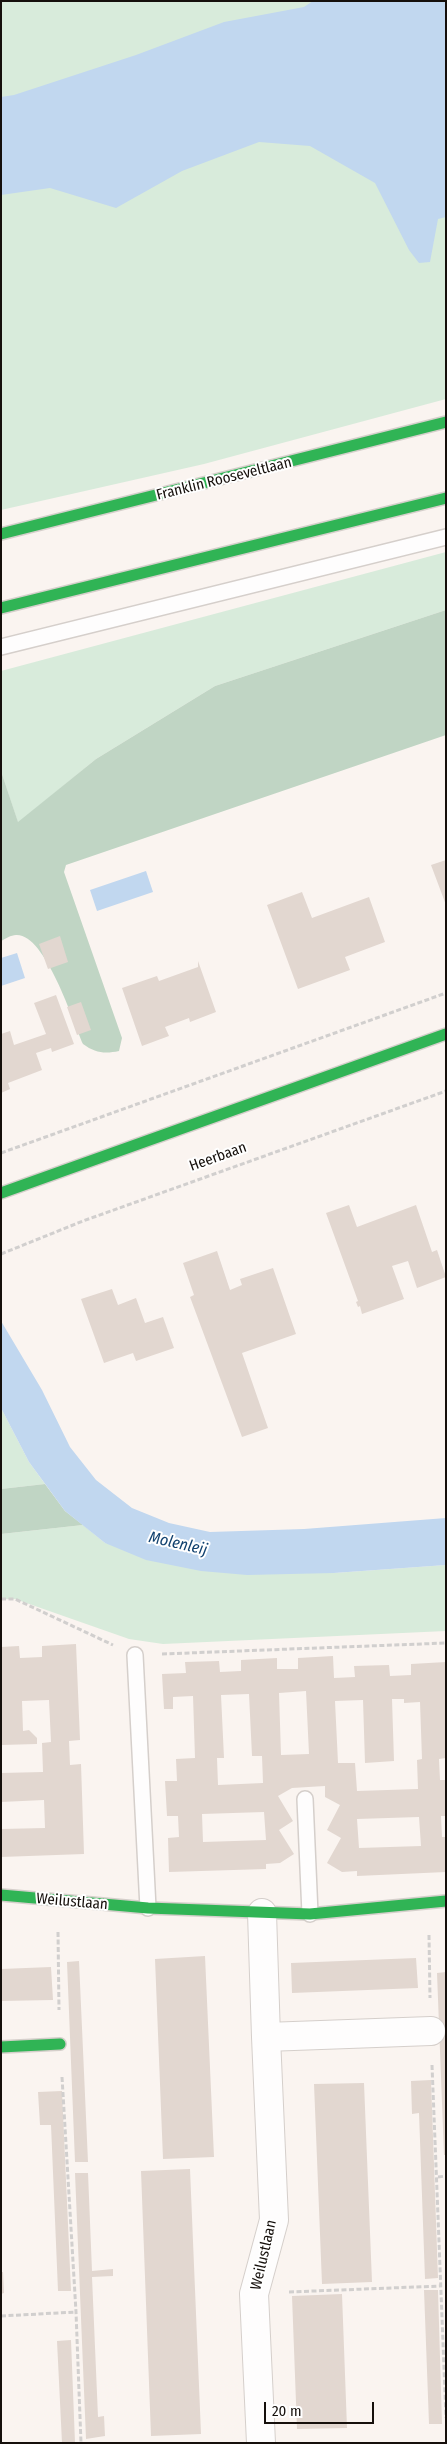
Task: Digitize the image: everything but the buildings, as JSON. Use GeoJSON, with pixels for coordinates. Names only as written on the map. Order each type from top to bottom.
{"type":"FeatureCollection","features":[{"type":"Feature","properties":{"kind":"street","name":"Franklin Rooseveltlaan"},"geometry":{"type":"LineString","coordinates":[[1,534],[446,422]]}},
{"type":"Feature","properties":{"kind":"street"},"geometry":{"type":"LineString","coordinates":[[1,608],[446,498]]}},
{"type":"Feature","properties":{"kind":"street"},"geometry":{"type":"LineString","coordinates":[[1,1193],[446,1034]]}},
{"type":"Feature","properties":{"kind":"street","name":"Weilustlaan"},"geometry":{"type":"LineString","coordinates":[[1,1895],[148,1908],[310,1914],[446,1901]]}},
{"type":"Feature","properties":{"kind":"street","name":"Weilustlaan"},"geometry":{"type":"LineString","coordinates":[[261,2443],[254,2294],[274,2220],[262,1913]]}},
{"type":"Feature","properties":{"kind":"street"},"geometry":{"type":"LineString","coordinates":[[266,2037],[431,2031]]}},
{"type":"Feature","properties":{"kind":"street"},"geometry":{"type":"LineString","coordinates":[[1,2047],[60,2044]]}},
{"type":"Feature","properties":{"kind":"lane"},"geometry":{"type":"LineString","coordinates":[[1,648],[446,537]]}},
{"type":"Feature","properties":{"kind":"lane"},"geometry":{"type":"LineString","coordinates":[[135,1655],[148,1908]]}},
{"type":"Feature","properties":{"kind":"lane"},"geometry":{"type":"LineString","coordinates":[[305,1799],[310,1914]]}},
{"type":"Feature","properties":{"kind":"path"},"geometry":{"type":"LineString","coordinates":[[1,1153],[446,993]]}},
{"type":"Feature","properties":{"kind":"path","name":"Heerbaan"},"geometry":{"type":"LineString","coordinates":[[1,1254],[83,1221],[446,1091]]}},
{"type":"Feature","properties":{"kind":"path"},"geometry":{"type":"LineString","coordinates":[[1,1599],[15,1599],[135,1655],[446,1643]]}},
{"type":"Feature","properties":{"kind":"path"},"geometry":{"type":"LineString","coordinates":[[58,1901],[60,2044],[76,2312],[80,2443]]}},
{"type":"Feature","properties":{"kind":"path"},"geometry":{"type":"LineString","coordinates":[[428,1902],[446,2418]]}},
{"type":"Feature","properties":{"kind":"path"},"geometry":{"type":"LineString","coordinates":[[438,2177],[446,2176]]}},
{"type":"Feature","properties":{"kind":"path"},"geometry":{"type":"LineString","coordinates":[[1,2316],[76,2312]]}},
{"type":"Feature","properties":{"kind":"green space"},"geometry":{"type":"Polygon","coordinates":[[[1,1],[446,1],[446,399],[204,464],[1,510],[1,1]]]}},
{"type":"Feature","properties":{"kind":"green space"},"geometry":{"type":"Polygon","coordinates":[[[446,552],[446,610],[215,686],[96,759],[18,823],[1,771],[1,671],[446,552]]]}},
{"type":"Feature","properties":{"kind":"green space"},"geometry":{"type":"Polygon","coordinates":[[[446,610],[446,735],[66,865],[64,872],[122,1038],[119,1051],[114,1052],[96,1051],[83,1044],[57,980],[37,948],[27,938],[16,935],[1,941],[1,771],[18,822],[96,759],[215,686],[446,610]]]}},
{"type":"Feature","properties":{"kind":"green space"},"geometry":{"type":"Polygon","coordinates":[[[1,1408],[29,1462],[45,1484],[1,1489],[1,1408]]]}},
{"type":"Feature","properties":{"kind":"green space"},"geometry":{"type":"Polygon","coordinates":[[[45,1484],[65,1511],[83,1525],[1,1534],[1,1489],[45,1484]]]}},
{"type":"Feature","properties":{"kind":"green space"},"geometry":{"type":"Polygon","coordinates":[[[83,1525],[105,1543],[334,1573],[446,1565],[446,1631],[163,1644],[129,1639],[15,1599],[1,1599],[1,1534],[83,1525]]]}},
{"type":"Feature","properties":{"kind":"water"},"geometry":{"type":"Polygon","coordinates":[[[313,1],[446,1],[446,217],[438,219],[430,262],[419,263],[409,250],[375,183],[310,146],[259,142],[182,171],[116,208],[50,188],[1,195],[1,97],[14,95],[136,55],[224,22],[304,7],[313,1]]]}},
{"type":"Feature","properties":{"kind":"water"},"geometry":{"type":"Polygon","coordinates":[[[146,871],[153,892],[97,911],[90,890],[146,871]]]}},
{"type":"Feature","properties":{"kind":"water"},"geometry":{"type":"Polygon","coordinates":[[[17,953],[25,978],[1,986],[1,958],[17,953]]]}},
{"type":"Feature","properties":{"kind":"water","name":"Molenleij"},"geometry":{"type":"Polygon","coordinates":[[[1,1321],[42,1390],[70,1447],[96,1480],[132,1508],[169,1523],[210,1532],[304,1529],[446,1518],[446,1565],[334,1573],[247,1575],[201,1571],[146,1560],[105,1543],[65,1511],[29,1462],[1,1408],[1,1321]]]}},
{"type":"Feature","properties":{"kind":"traffic: fast"},"geometry":{"type":"LineString","coordinates":[[1,534],[446,422]]}},
{"type":"Feature","properties":{"kind":"traffic: fast"},"geometry":{"type":"LineString","coordinates":[[1,608],[446,498]]}},
{"type":"Feature","properties":{"kind":"traffic: fast"},"geometry":{"type":"LineString","coordinates":[[1,1193],[446,1034]]}},
{"type":"Feature","properties":{"kind":"traffic: fast"},"geometry":{"type":"LineString","coordinates":[[1,1895],[148,1908],[310,1914],[446,1901]]}},
{"type":"Feature","properties":{"kind":"traffic: fast"},"geometry":{"type":"LineString","coordinates":[[1,2047],[60,2044]]}}]}
